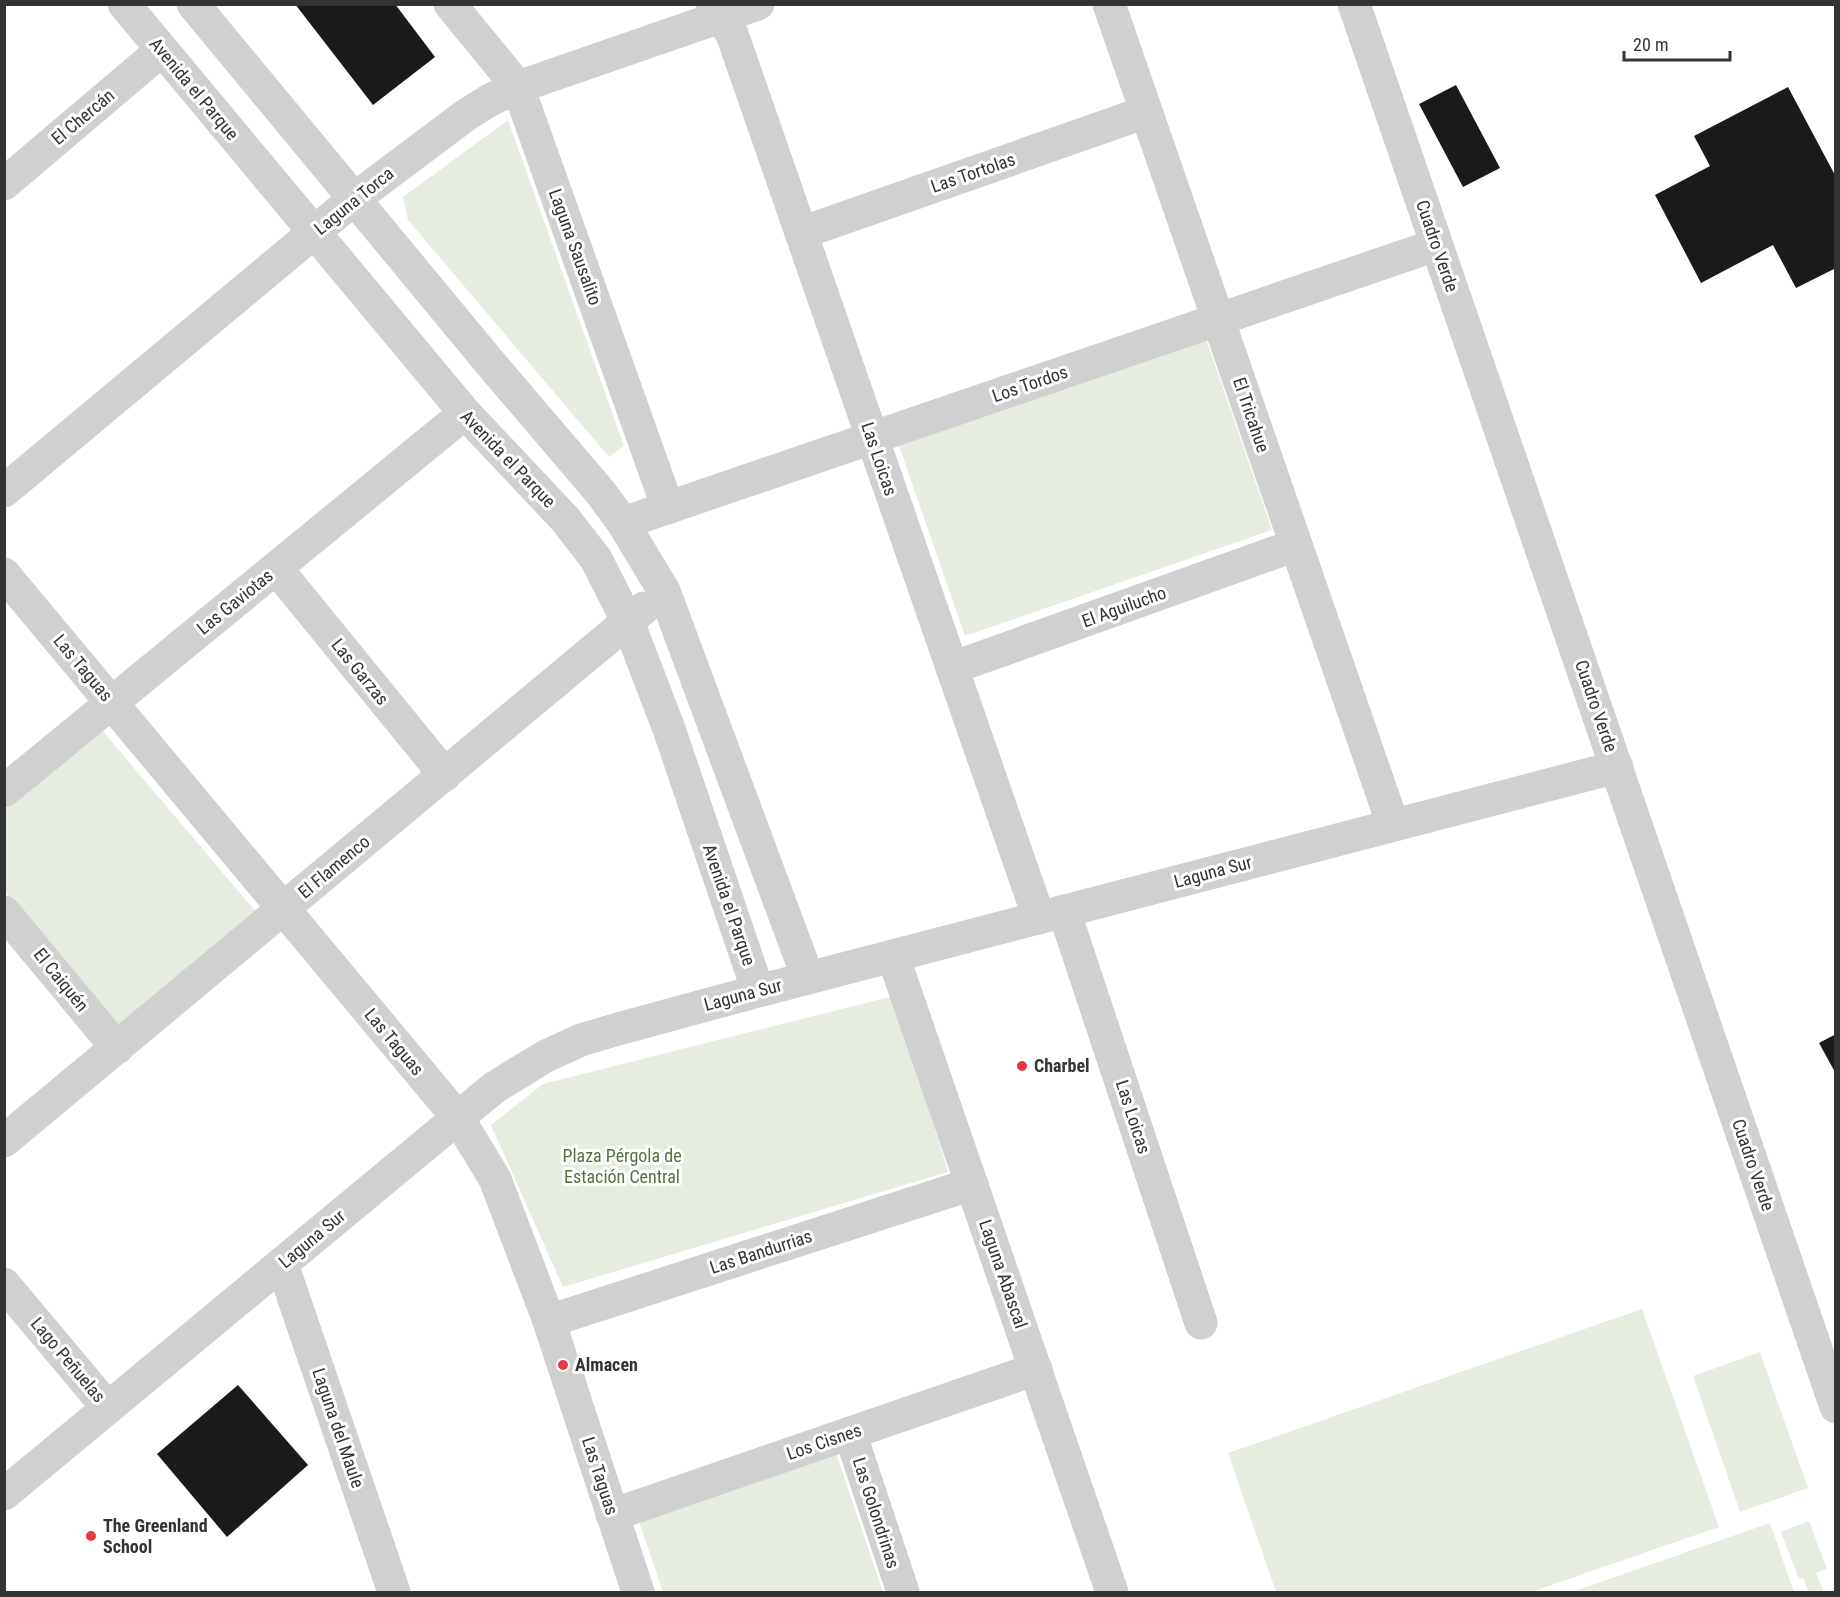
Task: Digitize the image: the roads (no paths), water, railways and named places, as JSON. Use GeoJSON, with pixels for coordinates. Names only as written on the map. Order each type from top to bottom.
{"type":"FeatureCollection","features":[{"type":"Feature","properties":{"kind":"street","name":"Avenida el Parque"},"geometry":{"type":"LineString","coordinates":[[124,4],[465,413],[566,519],[596,559],[628,622],[669,729],[758,991]]}},
{"type":"Feature","properties":{"kind":"street"},"geometry":{"type":"LineString","coordinates":[[193,4],[601,493],[623,523],[664,591],[808,978]]}},
{"type":"Feature","properties":{"kind":"street","name":"Laguna Sausalito"},"geometry":{"type":"LineString","coordinates":[[450,4],[518,87],[668,508]]}},
{"type":"Feature","properties":{"kind":"street","name":"Laguna Torca"},"geometry":{"type":"LineString","coordinates":[[4,491],[354,199],[466,115],[490,100],[518,87],[716,11],[758,4]]}},
{"type":"Feature","properties":{"kind":"street","name":"El Tricahue"},"geometry":{"type":"LineString","coordinates":[[1109,4],[1393,825]]}},
{"type":"Feature","properties":{"kind":"street","name":"Cuadro Verde"},"geometry":{"type":"LineString","coordinates":[[1354,4],[1834,1401]]}},
{"type":"Feature","properties":{"kind":"street","name":"Las Loicas"},"geometry":{"type":"LineString","coordinates":[[716,11],[732,34],[952,668],[1052,914],[1201,1323]]}},
{"type":"Feature","properties":{"kind":"street","name":"El Chercán"},"geometry":{"type":"LineString","coordinates":[[4,184],[162,51]]}},
{"type":"Feature","properties":{"kind":"street","name":"Las Tortolas"},"geometry":{"type":"LineString","coordinates":[[801,233],[1146,112]]}},
{"type":"Feature","properties":{"kind":"street","name":"Los Tordos"},"geometry":{"type":"LineString","coordinates":[[623,523],[1437,245]]}},
{"type":"Feature","properties":{"kind":"street","name":"Las Gaviotas"},"geometry":{"type":"LineString","coordinates":[[4,791],[465,413]]}},
{"type":"Feature","properties":{"kind":"street","name":"El Aguilucho"},"geometry":{"type":"LineString","coordinates":[[952,668],[1296,545]]}},
{"type":"Feature","properties":{"kind":"street","name":"Las Garzas"},"geometry":{"type":"LineString","coordinates":[[276,568],[445,775]]}},
{"type":"Feature","properties":{"kind":"street","name":"Las Taguas"},"geometry":{"type":"LineString","coordinates":[[4,574],[458,1118],[495,1179],[549,1321],[638,1593]]}},
{"type":"Feature","properties":{"kind":"street","name":"El Flamenco"},"geometry":{"type":"LineString","coordinates":[[4,1141],[664,591]]}},
{"type":"Feature","properties":{"kind":"street","name":"Laguna Sur"},"geometry":{"type":"LineString","coordinates":[[4,1494],[495,1087],[519,1070],[581,1040],[758,991],[1617,767]]}},
{"type":"Feature","properties":{"kind":"street","name":"El Caiquén"},"geometry":{"type":"LineString","coordinates":[[4,912],[117,1048]]}},
{"type":"Feature","properties":{"kind":"street","name":"Laguna Abascal"},"geometry":{"type":"LineString","coordinates":[[893,956],[1112,1593]]}},
{"type":"Feature","properties":{"kind":"street","name":"Las Bandurrias"},"geometry":{"type":"LineString","coordinates":[[549,1321],[972,1184]]}},
{"type":"Feature","properties":{"kind":"street","name":"Laguna del Maule"},"geometry":{"type":"LineString","coordinates":[[282,1264],[394,1593]]}},
{"type":"Feature","properties":{"kind":"street","name":"Lago Peñuelas"},"geometry":{"type":"LineString","coordinates":[[4,1284],[108,1408]]}},
{"type":"Feature","properties":{"kind":"street","name":"Los Cisnes"},"geometry":{"type":"LineString","coordinates":[[612,1515],[1036,1369]]}},
{"type":"Feature","properties":{"kind":"street","name":"Las Golondrinas"},"geometry":{"type":"LineString","coordinates":[[850,1433],[903,1593]]}},
{"type":"Feature","properties":{"kind":"place","name":"Charbel"},"geometry":{"type":"Point","coordinates":[1022,1066]}},
{"type":"Feature","properties":{"kind":"place","name":"Almacen"},"geometry":{"type":"Point","coordinates":[563,1365]}},
{"type":"Feature","properties":{"kind":"place","name":"The Greenland School"},"geometry":{"type":"Point","coordinates":[91,1536]}},
{"type":"Feature","properties":{"kind":"park label","name":"Plaza Pérgola de Estación Central"},"geometry":{"type":"Point","coordinates":[622,1166]}}]}
